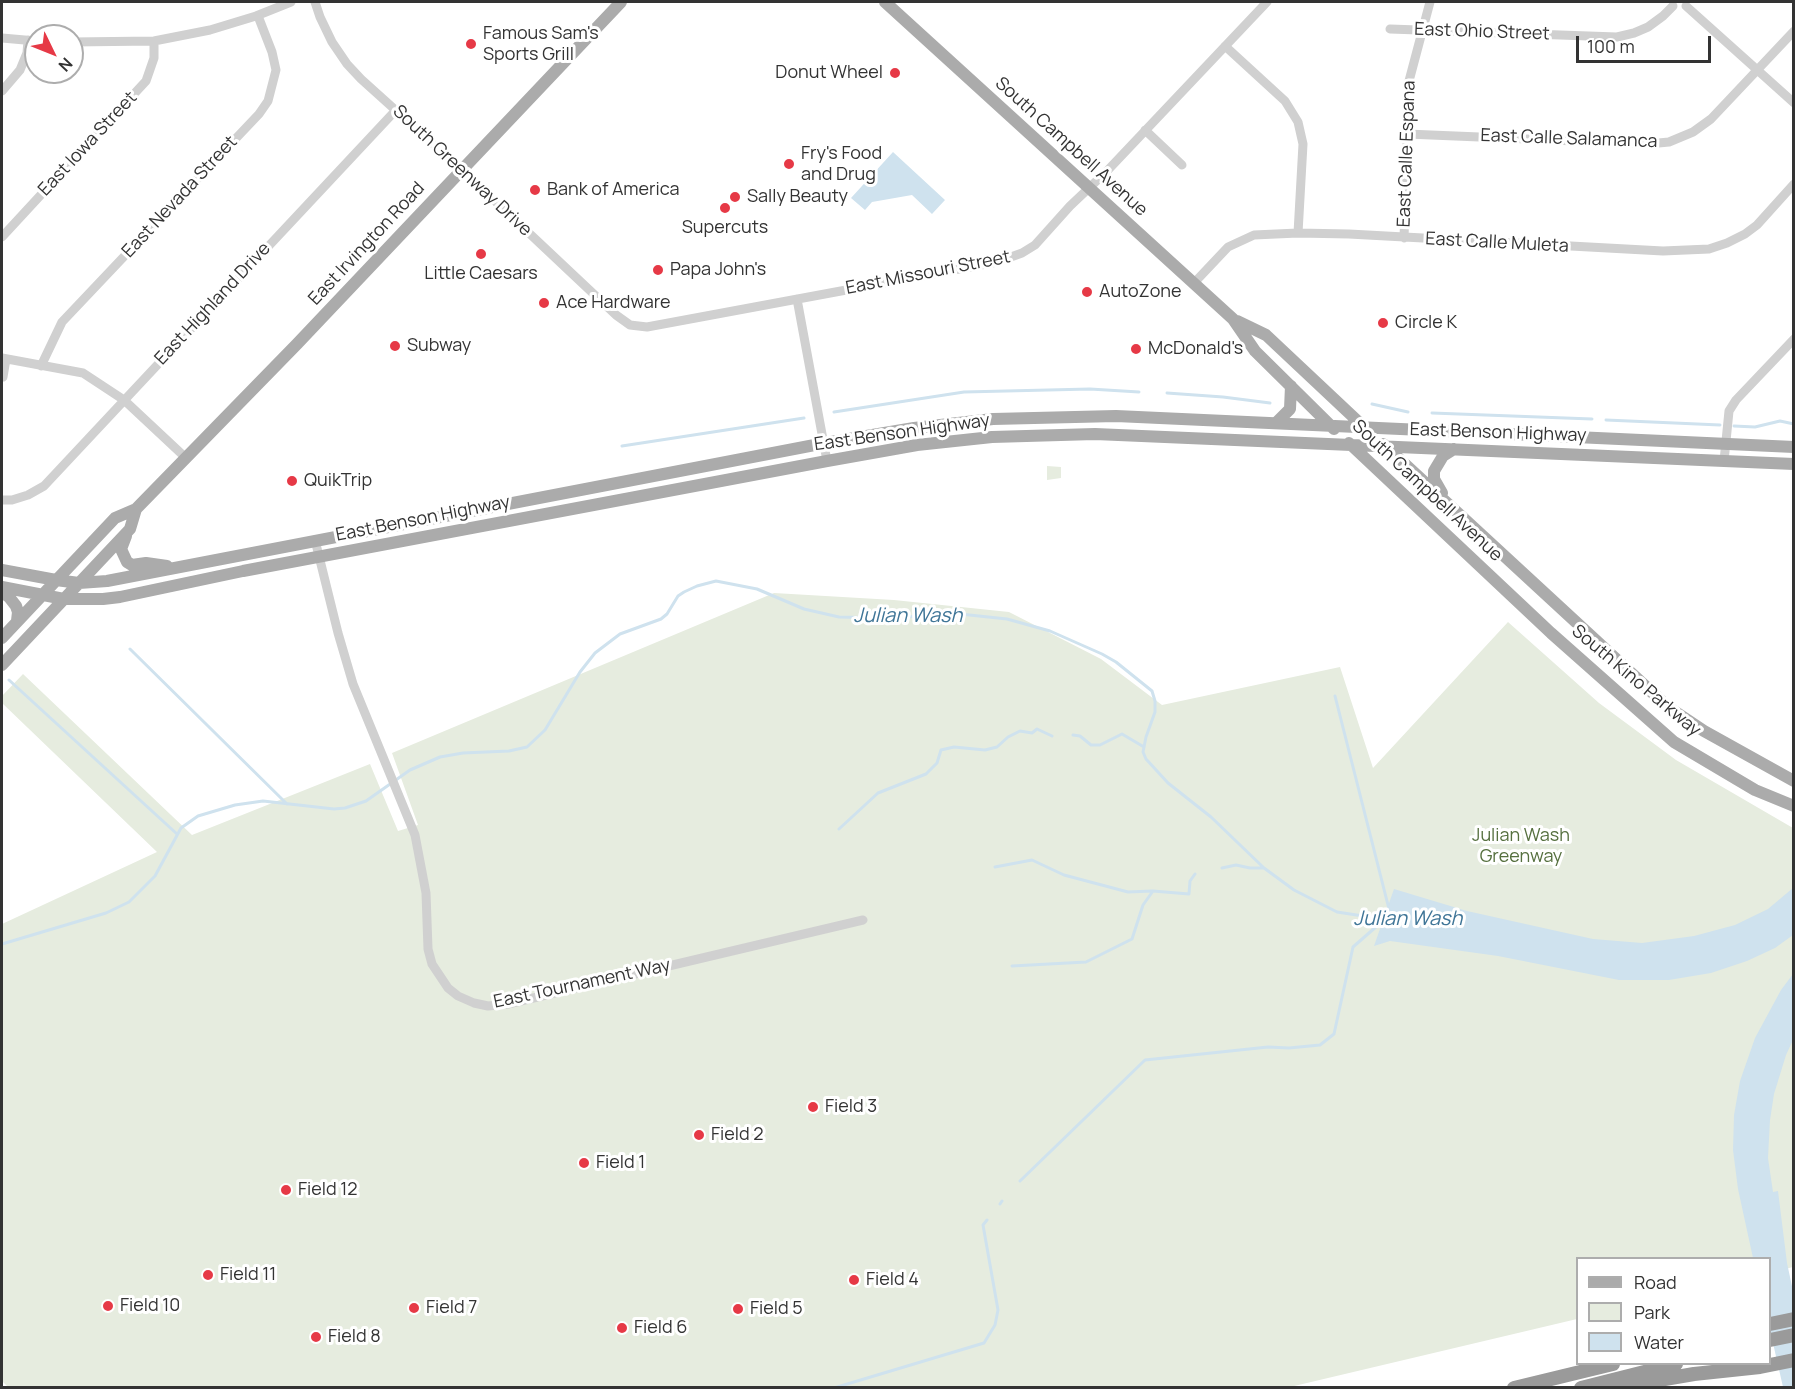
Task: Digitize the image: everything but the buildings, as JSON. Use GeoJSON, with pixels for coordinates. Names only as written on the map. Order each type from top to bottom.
{"type":"FeatureCollection","features":[{"type":"Feature","properties":{"kind":"highway"},"geometry":{"type":"LineString","coordinates":[[1771,1324],[1794,1319]]}},
{"type":"Feature","properties":{"kind":"highway"},"geometry":{"type":"LineString","coordinates":[[1771,1340],[1794,1335]]}},
{"type":"Feature","properties":{"kind":"highway"},"geometry":{"type":"LineString","coordinates":[[1771,1365],[1794,1360]]}},
{"type":"Feature","properties":{"kind":"highway"},"geometry":{"type":"LineString","coordinates":[[1514,1388],[1609,1365]]}},
{"type":"Feature","properties":{"kind":"highway"},"geometry":{"type":"LineString","coordinates":[[1581,1388],[1672,1365]]}},
{"type":"Feature","properties":{"kind":"highway"},"geometry":{"type":"LineString","coordinates":[[1613,1388],[1694,1374],[1770,1365]]}},
{"type":"Feature","properties":{"kind":"main road","name":"East Irvington Road"},"geometry":{"type":"LineString","coordinates":[[2,638],[115,518],[136,508],[297,344],[621,2]]}},
{"type":"Feature","properties":{"kind":"main road","name":"South Campbell Avenue"},"geometry":{"type":"LineString","coordinates":[[885,2],[1233,319],[1255,351],[1350,444],[1551,633]]}},
{"type":"Feature","properties":{"kind":"main road","name":"South Campbell Avenue"},"geometry":{"type":"LineString","coordinates":[[1233,319],[1266,335],[1567,615]]}},
{"type":"Feature","properties":{"kind":"main road"},"geometry":{"type":"LineString","coordinates":[[1276,423],[1290,409],[1291,386]]}},
{"type":"Feature","properties":{"kind":"main road","name":"East Benson Highway"},"geometry":{"type":"LineString","coordinates":[[2,570],[79,583],[107,581],[825,443],[950,423],[1046,417],[1116,416],[1794,447]]}},
{"type":"Feature","properties":{"kind":"main road","name":"East Benson Highway"},"geometry":{"type":"LineString","coordinates":[[2,587],[64,599],[120,597],[319,556],[827,461],[928,444],[992,437],[1105,434],[1794,464]]}},
{"type":"Feature","properties":{"kind":"main road"},"geometry":{"type":"LineString","coordinates":[[1448,504],[1434,479],[1434,471],[1443,456],[1455,449]]}},
{"type":"Feature","properties":{"kind":"main road"},"geometry":{"type":"LineString","coordinates":[[529,499],[532,516]]}},
{"type":"Feature","properties":{"kind":"main road","name":"East Irvington Road"},"geometry":{"type":"LineString","coordinates":[[4,663],[130,530],[136,508]]}},
{"type":"Feature","properties":{"kind":"main road"},"geometry":{"type":"LineString","coordinates":[[130,530],[121,549],[127,562],[132,565],[146,563],[177,568]]}},
{"type":"Feature","properties":{"kind":"main road"},"geometry":{"type":"LineString","coordinates":[[2,592],[16,606],[17,621]]}},
{"type":"Feature","properties":{"kind":"main road","name":"South Kino Parkway"},"geometry":{"type":"LineString","coordinates":[[1567,615],[1668,706],[1704,731],[1794,781]]}},
{"type":"Feature","properties":{"kind":"main road","name":"South Kino Parkway"},"geometry":{"type":"LineString","coordinates":[[1551,633],[1674,742],[1755,790],[1794,806]]}},
{"type":"Feature","properties":{"kind":"street"},"geometry":{"type":"LineString","coordinates":[[84,42],[154,41],[210,30],[258,16],[291,2]]}},
{"type":"Feature","properties":{"kind":"street","name":"South Greenway Drive"},"geometry":{"type":"LineString","coordinates":[[315,2],[332,42],[347,64],[616,315],[630,325]]}},
{"type":"Feature","properties":{"kind":"street","name":"East Calle Espana"},"geometry":{"type":"LineString","coordinates":[[1404,238],[1409,81],[1430,2]]}},
{"type":"Feature","properties":{"kind":"street","name":"East Missouri Street"},"geometry":{"type":"LineString","coordinates":[[630,325],[657,326],[997,262],[1016,256],[1035,245],[1264,3]]}},
{"type":"Feature","properties":{"kind":"street"},"geometry":{"type":"LineString","coordinates":[[1672,4],[1681,8],[1687,4],[1794,103]]}},
{"type":"Feature","properties":{"kind":"street","name":"East Ohio Street"},"geometry":{"type":"LineString","coordinates":[[1390,29],[1617,37],[1648,27],[1663,16],[1672,4]]}},
{"type":"Feature","properties":{"kind":"street","name":"East Nevada Street"},"geometry":{"type":"LineString","coordinates":[[41,366],[62,322],[259,114],[268,101],[276,70],[272,52],[258,16]]}},
{"type":"Feature","properties":{"kind":"street","name":"East Calle Salamanca"},"geometry":{"type":"LineString","coordinates":[[1407,134],[1648,144],[1670,142],[1693,132],[1711,119],[1794,31]]}},
{"type":"Feature","properties":{"kind":"street"},"geometry":{"type":"LineString","coordinates":[[2,38],[24,40]]}},
{"type":"Feature","properties":{"kind":"street","name":"East Iowa Street"},"geometry":{"type":"LineString","coordinates":[[2,237],[138,92],[152,69],[154,41]]}},
{"type":"Feature","properties":{"kind":"street"},"geometry":{"type":"LineString","coordinates":[[1225,46],[1285,101],[1298,122],[1303,144],[1298,233]]}},
{"type":"Feature","properties":{"kind":"street"},"geometry":{"type":"LineString","coordinates":[[2,91],[20,70],[24,60]]}},
{"type":"Feature","properties":{"kind":"street","name":"East Highland Drive"},"geometry":{"type":"LineString","coordinates":[[2,500],[12,500],[28,495],[44,486],[396,110]]}},
{"type":"Feature","properties":{"kind":"street"},"geometry":{"type":"LineString","coordinates":[[1145,130],[1182,165]]}},
{"type":"Feature","properties":{"kind":"street","name":"East Calle Muleta"},"geometry":{"type":"LineString","coordinates":[[1194,283],[1228,247],[1254,235],[1298,233],[1663,251],[1709,249],[1727,243],[1757,225],[1794,184]]}},
{"type":"Feature","properties":{"kind":"street"},"geometry":{"type":"LineString","coordinates":[[796,299],[827,461]]}},
{"type":"Feature","properties":{"kind":"street"},"geometry":{"type":"LineString","coordinates":[[1724,461],[1729,411],[1736,400],[1794,339]]}},
{"type":"Feature","properties":{"kind":"street"},"geometry":{"type":"LineString","coordinates":[[3,377],[4,358],[83,373],[124,400],[186,458]]}},
{"type":"Feature","properties":{"kind":"street","name":"East Tournament Way"},"geometry":{"type":"LineString","coordinates":[[315,540],[353,684],[415,835],[426,893],[428,949],[432,964],[448,988],[458,996],[488,1006],[508,1004],[863,920]]}},
{"type":"Feature","properties":{"kind":"green space"},"geometry":{"type":"Polygon","coordinates":[[[1047,466],[1061,467],[1061,478],[1047,480],[1047,466]]]}},
{"type":"Feature","properties":{"kind":"green space","name":"Julian Wash Greenway"},"geometry":{"type":"Polygon","coordinates":[[[774,593],[894,600],[1009,612],[1101,659],[1162,705],[1340,667],[1373,768],[1508,622],[1599,703],[1676,760],[1793,828],[1793,1267],[1771,1273],[1771,1257],[1576,1257],[1576,1319],[1290,1387],[8,1387],[2,1381],[2,924],[157,852],[2,703],[2,696],[23,674],[192,835],[370,764],[398,831],[418,825],[392,753],[774,593]]]}},
{"type":"Feature","properties":{"kind":"water"},"geometry":{"type":"Polygon","coordinates":[[[893,152],[945,200],[932,214],[912,195],[872,202],[865,210],[851,198],[893,152]]]}},
{"type":"Feature","properties":{"kind":"water","name":"Julian Wash"},"geometry":{"type":"Polygon","coordinates":[[[1793,888],[1793,935],[1775,948],[1747,961],[1711,973],[1669,980],[1619,980],[1498,956],[1390,941],[1374,946],[1394,889],[1467,911],[1593,939],[1642,943],[1694,936],[1735,925],[1768,909],[1793,888]]]}},
{"type":"Feature","properties":{"kind":"water"},"geometry":{"type":"Polygon","coordinates":[[[1793,974],[1793,1040],[1774,1094],[1768,1158],[1773,1192],[1778,1191],[1793,1291],[1793,1387],[1783,1387],[1771,1334],[1771,1257],[1753,1257],[1738,1189],[1733,1150],[1734,1115],[1740,1081],[1755,1038],[1781,990],[1793,974]]]}},
{"type":"Feature","properties":{"kind":"waterway"},"geometry":{"type":"LineString","coordinates":[[834,412],[964,392],[1090,389],[1139,392]]}},
{"type":"Feature","properties":{"kind":"waterway"},"geometry":{"type":"LineString","coordinates":[[1167,393],[1270,403]]}},
{"type":"Feature","properties":{"kind":"waterway"},"geometry":{"type":"LineString","coordinates":[[1372,404],[1408,412]]}},
{"type":"Feature","properties":{"kind":"waterway"},"geometry":{"type":"LineString","coordinates":[[1432,413],[1592,419]]}},
{"type":"Feature","properties":{"kind":"waterway"},"geometry":{"type":"LineString","coordinates":[[622,446],[804,418]]}},
{"type":"Feature","properties":{"kind":"waterway"},"geometry":{"type":"LineString","coordinates":[[1606,420],[1720,425]]}},
{"type":"Feature","properties":{"kind":"waterway"},"geometry":{"type":"LineString","coordinates":[[1734,426],[1755,427],[1780,421],[1794,424]]}},
{"type":"Feature","properties":{"kind":"waterway","name":"Julian Wash"},"geometry":{"type":"LineString","coordinates":[[2,944],[106,913],[129,902],[155,876],[181,828],[198,816],[235,805],[263,801],[334,809],[345,808],[366,801],[410,770],[440,757],[463,753],[509,751],[527,747],[545,730],[580,672],[595,653],[620,634],[661,619],[667,614],[678,596],[684,592],[716,581],[757,589],[804,609],[839,617],[884,618],[960,614],[1007,619],[1050,631],[1102,654],[1116,662],[1152,691],[1155,712],[1143,752],[1146,759],[1168,783],[1211,817],[1264,868],[1294,890],[1337,912],[1387,917]]}},
{"type":"Feature","properties":{"kind":"waterway"},"geometry":{"type":"LineString","coordinates":[[130,649],[287,804]]}},
{"type":"Feature","properties":{"kind":"waterway"},"geometry":{"type":"LineString","coordinates":[[9,680],[177,834]]}},
{"type":"Feature","properties":{"kind":"waterway"},"geometry":{"type":"LineString","coordinates":[[1335,696],[1389,909]]}},
{"type":"Feature","properties":{"kind":"waterway"},"geometry":{"type":"LineString","coordinates":[[839,829],[878,793],[926,774],[937,763],[941,750],[954,747],[985,750],[997,747],[1008,737],[1020,731],[1032,733],[1037,729],[1052,736]]}},
{"type":"Feature","properties":{"kind":"waterway"},"geometry":{"type":"LineString","coordinates":[[1073,735],[1080,736],[1091,745],[1100,745],[1122,734],[1144,747]]}},
{"type":"Feature","properties":{"kind":"waterway"},"geometry":{"type":"LineString","coordinates":[[995,867],[1032,860],[1064,875],[1128,892],[1152,891]]}},
{"type":"Feature","properties":{"kind":"waterway"},"geometry":{"type":"LineString","coordinates":[[1222,868],[1236,865],[1264,868]]}},
{"type":"Feature","properties":{"kind":"waterway"},"geometry":{"type":"LineString","coordinates":[[1012,966],[1086,962],[1132,939],[1143,905],[1153,891],[1189,894],[1190,881],[1195,874]]}},
{"type":"Feature","properties":{"kind":"waterway"},"geometry":{"type":"LineString","coordinates":[[1020,1181],[1145,1060],[1268,1047],[1289,1048],[1320,1045],[1334,1034],[1353,947],[1385,919]]}},
{"type":"Feature","properties":{"kind":"waterway"},"geometry":{"type":"LineString","coordinates":[[834,1388],[984,1343],[995,1325],[998,1310],[983,1225],[987,1220]]}},
{"type":"Feature","properties":{"kind":"place","name":"Famous Sam's Sports Grill"},"geometry":{"type":"Point","coordinates":[471,44]}},
{"type":"Feature","properties":{"kind":"place","name":"Donut Wheel"},"geometry":{"type":"Point","coordinates":[895,73]}},
{"type":"Feature","properties":{"kind":"place","name":"Fry's Food and Drug"},"geometry":{"type":"Point","coordinates":[789,164]}},
{"type":"Feature","properties":{"kind":"place","name":"Bank of America"},"geometry":{"type":"Point","coordinates":[535,190]}},
{"type":"Feature","properties":{"kind":"place","name":"Sally Beauty"},"geometry":{"type":"Point","coordinates":[735,197]}},
{"type":"Feature","properties":{"kind":"place","name":"Supercuts"},"geometry":{"type":"Point","coordinates":[725,208]}},
{"type":"Feature","properties":{"kind":"place","name":"Little Caesars"},"geometry":{"type":"Point","coordinates":[481,254]}},
{"type":"Feature","properties":{"kind":"place","name":"Papa John's"},"geometry":{"type":"Point","coordinates":[658,270]}},
{"type":"Feature","properties":{"kind":"place","name":"AutoZone"},"geometry":{"type":"Point","coordinates":[1087,292]}},
{"type":"Feature","properties":{"kind":"place","name":"Ace Hardware"},"geometry":{"type":"Point","coordinates":[544,303]}},
{"type":"Feature","properties":{"kind":"place","name":"Circle K"},"geometry":{"type":"Point","coordinates":[1383,323]}},
{"type":"Feature","properties":{"kind":"place","name":"Subway"},"geometry":{"type":"Point","coordinates":[395,346]}},
{"type":"Feature","properties":{"kind":"place","name":"McDonald's"},"geometry":{"type":"Point","coordinates":[1136,349]}},
{"type":"Feature","properties":{"kind":"place","name":"QuikTrip"},"geometry":{"type":"Point","coordinates":[292,481]}},
{"type":"Feature","properties":{"kind":"place","name":"Field 3"},"geometry":{"type":"Point","coordinates":[813,1107]}},
{"type":"Feature","properties":{"kind":"place","name":"Field 2"},"geometry":{"type":"Point","coordinates":[699,1135]}},
{"type":"Feature","properties":{"kind":"place","name":"Field 1"},"geometry":{"type":"Point","coordinates":[584,1163]}},
{"type":"Feature","properties":{"kind":"place","name":"Field 12"},"geometry":{"type":"Point","coordinates":[286,1190]}},
{"type":"Feature","properties":{"kind":"place","name":"Field 11"},"geometry":{"type":"Point","coordinates":[208,1275]}},
{"type":"Feature","properties":{"kind":"place","name":"Field 4"},"geometry":{"type":"Point","coordinates":[854,1280]}},
{"type":"Feature","properties":{"kind":"place","name":"Field 10"},"geometry":{"type":"Point","coordinates":[108,1306]}},
{"type":"Feature","properties":{"kind":"place","name":"Field 7"},"geometry":{"type":"Point","coordinates":[414,1308]}},
{"type":"Feature","properties":{"kind":"place","name":"Field 5"},"geometry":{"type":"Point","coordinates":[738,1309]}},
{"type":"Feature","properties":{"kind":"place","name":"Field 6"},"geometry":{"type":"Point","coordinates":[622,1328]}},
{"type":"Feature","properties":{"kind":"place","name":"Field 8"},"geometry":{"type":"Point","coordinates":[316,1337]}}]}
